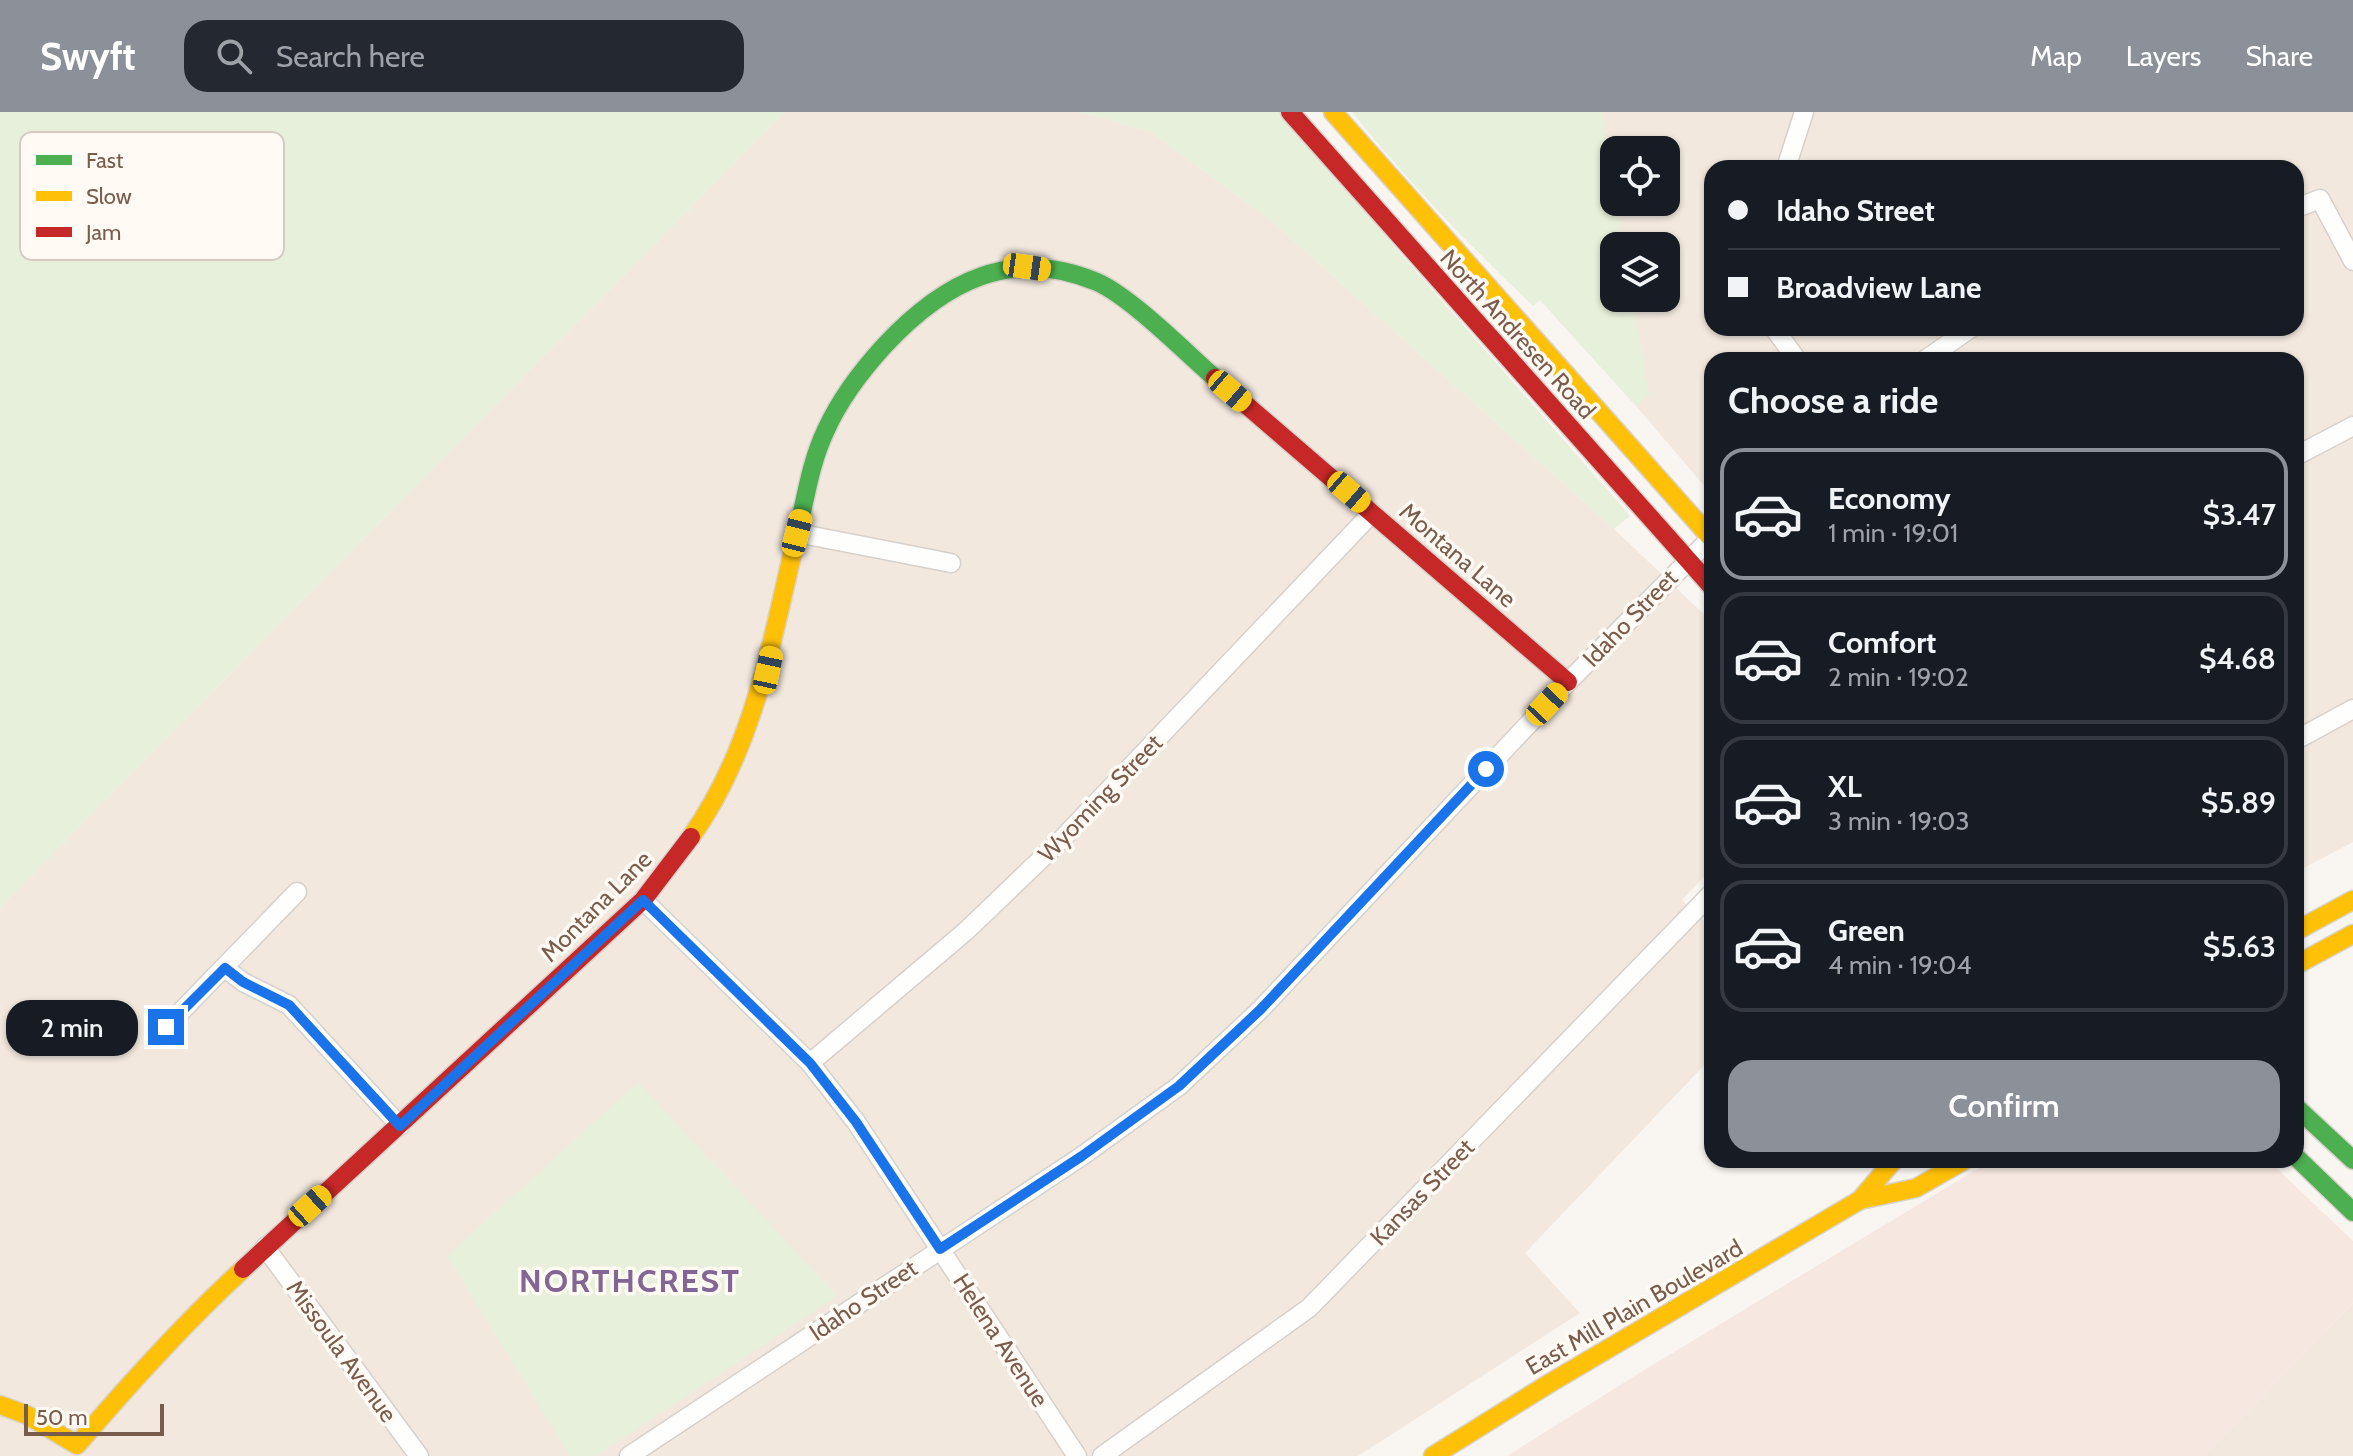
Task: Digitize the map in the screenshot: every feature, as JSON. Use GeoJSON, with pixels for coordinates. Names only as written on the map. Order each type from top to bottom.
{"type":"FeatureCollection","features":[{"type":"Feature","properties":{"kind":"street","name":"North Andresen Road"},"geometry":{"type":"LineString","coordinates":[[1290,112],[1704,578]]}},
{"type":"Feature","properties":{"kind":"street","name":"North Andresen Road"},"geometry":{"type":"LineString","coordinates":[[1333,112],[1704,529]]}},
{"type":"Feature","properties":{"kind":"street"},"geometry":{"type":"LineString","coordinates":[[1789,160],[1804,112]]}},
{"type":"Feature","properties":{"kind":"street"},"geometry":{"type":"LineString","coordinates":[[2304,205],[2320,199],[2353,261]]}},
{"type":"Feature","properties":{"kind":"street","name":"Montana Lane"},"geometry":{"type":"LineString","coordinates":[[0,1405],[27,1415],[82,1451],[145,1365],[198,1310],[643,900],[692,838],[720,792],[740,750],[768,670],[819,446],[838,406],[892,337],[918,311],[951,286],[989,271],[1027,267],[1065,272],[1099,283],[1136,310],[1568,682]]}},
{"type":"Feature","properties":{"kind":"street"},"geometry":{"type":"LineString","coordinates":[[1936,352],[1960,336]]}},
{"type":"Feature","properties":{"kind":"street"},"geometry":{"type":"LineString","coordinates":[[2304,452],[2353,426]]}},
{"type":"Feature","properties":{"kind":"street","name":"Wyoming Street"},"geometry":{"type":"LineString","coordinates":[[810,1063],[966,931],[1062,839],[1372,513]]}},
{"type":"Feature","properties":{"kind":"street"},"geometry":{"type":"LineString","coordinates":[[797,533],[951,563]]}},
{"type":"Feature","properties":{"kind":"street","name":"Idaho Street"},"geometry":{"type":"LineString","coordinates":[[629,1456],[1082,1156],[1179,1086],[1261,1009],[1568,682],[1704,545]]}},
{"type":"Feature","properties":{"kind":"street"},"geometry":{"type":"LineString","coordinates":[[2304,736],[2353,709]]}},
{"type":"Feature","properties":{"kind":"street"},"geometry":{"type":"LineString","coordinates":[[166,1027],[297,892]]}},
{"type":"Feature","properties":{"kind":"street","name":"Helena Avenue"},"geometry":{"type":"LineString","coordinates":[[643,900],[810,1063],[856,1122],[1077,1456]]}},
{"type":"Feature","properties":{"kind":"street"},"geometry":{"type":"LineString","coordinates":[[2304,927],[2353,900]]}},
{"type":"Feature","properties":{"kind":"street","name":"Kansas Street"},"geometry":{"type":"LineString","coordinates":[[1102,1456],[1309,1308],[1704,901]]}},
{"type":"Feature","properties":{"kind":"street"},"geometry":{"type":"LineString","coordinates":[[2304,961],[2353,934]]}},
{"type":"Feature","properties":{"kind":"street"},"geometry":{"type":"LineString","coordinates":[[225,968],[243,982],[289,1005],[400,1126]]}},
{"type":"Feature","properties":{"kind":"street"},"geometry":{"type":"LineString","coordinates":[[2304,1114],[2353,1160]]}},
{"type":"Feature","properties":{"kind":"street"},"geometry":{"type":"LineString","coordinates":[[2304,1165],[2353,1212]]}},
{"type":"Feature","properties":{"kind":"street","name":"East Mill Plain Boulevard"},"geometry":{"type":"LineString","coordinates":[[1860,1200],[1885,1168]]}},
{"type":"Feature","properties":{"kind":"street","name":"East Mill Plain Boulevard"},"geometry":{"type":"LineString","coordinates":[[1433,1456],[1550,1383],[1860,1200],[1916,1188],[1951,1168]]}},
{"type":"Feature","properties":{"kind":"street","name":"Missoula Avenue"},"geometry":{"type":"LineString","coordinates":[[265,1247],[419,1456]]}},
{"type":"Feature","properties":{"kind":"shaded area"},"geometry":{"type":"Polygon","coordinates":[[[785,112],[1081,112],[1150,132],[1267,217],[1614,529],[1704,614],[1704,877],[1682,900],[1704,921],[1704,1065],[1525,1253],[1580,1313],[1358,1456],[0,1456],[0,907],[785,112]]]}},
{"type":"Feature","properties":{"kind":"shaded area"},"geometry":{"type":"Polygon","coordinates":[[[1417,112],[2353,112],[2353,842],[2304,868],[2304,352],[1704,352],[1704,486],[1540,300],[1417,112]]]}},
{"type":"Feature","properties":{"kind":"shaded area"},"geometry":{"type":"Polygon","coordinates":[[[1979,1168],[2276,1168],[2353,1241],[2353,1303],[2204,1456],[1507,1456],[1979,1168]]]}},
{"type":"Feature","properties":{"kind":"shaded area"},"geometry":{"type":"Polygon","coordinates":[[[2353,1303],[2353,1456],[2204,1456],[2353,1303]]]}},
{"type":"Feature","properties":{"kind":"green space"},"geometry":{"type":"Polygon","coordinates":[[[0,112],[785,112],[0,907],[0,112]]]}},
{"type":"Feature","properties":{"kind":"green space"},"geometry":{"type":"Polygon","coordinates":[[[1081,112],[1282,112],[1400,253],[1630,516],[1614,529],[1267,217],[1150,132],[1081,112]]]}},
{"type":"Feature","properties":{"kind":"green space"},"geometry":{"type":"Polygon","coordinates":[[[1352,112],[1603,112],[1607,136],[1600,136],[1600,216],[1620,216],[1622,232],[1600,232],[1600,312],[1635,312],[1649,394],[1637,407],[1540,300],[1533,306],[1394,163],[1352,112]]]}},
{"type":"Feature","properties":{"kind":"green space"},"geometry":{"type":"Polygon","coordinates":[[[638,1082],[837,1296],[596,1456],[570,1456],[447,1256],[638,1082]]]}},
{"type":"Feature","properties":{"kind":"traffic: fast"},"geometry":{"type":"LineString","coordinates":[[798,530],[816,454],[832,418],[852,385],[908,323],[955,288],[981,276],[1036,268],[1066,272],[1097,282],[1141,312],[1215,378]]}},
{"type":"Feature","properties":{"kind":"traffic: fast"},"geometry":{"type":"LineString","coordinates":[[2304,1114],[2353,1160]]}},
{"type":"Feature","properties":{"kind":"traffic: fast"},"geometry":{"type":"LineString","coordinates":[[2304,1165],[2353,1212]]}},
{"type":"Feature","properties":{"kind":"traffic: slow"},"geometry":{"type":"LineString","coordinates":[[1333,112],[1704,530]]}},
{"type":"Feature","properties":{"kind":"traffic: slow"},"geometry":{"type":"LineString","coordinates":[[691,837],[713,802],[747,728],[770,650],[798,530]]}},
{"type":"Feature","properties":{"kind":"traffic: slow"},"geometry":{"type":"LineString","coordinates":[[2304,927],[2353,900]]}},
{"type":"Feature","properties":{"kind":"traffic: slow"},"geometry":{"type":"LineString","coordinates":[[2304,961],[2353,934]]}},
{"type":"Feature","properties":{"kind":"traffic: slow"},"geometry":{"type":"LineString","coordinates":[[1860,1200],[1887,1168]]}},
{"type":"Feature","properties":{"kind":"traffic: slow"},"geometry":{"type":"LineString","coordinates":[[1433,1456],[1550,1383],[1860,1200],[1916,1188],[1951,1168]]}},
{"type":"Feature","properties":{"kind":"traffic: slow"},"geometry":{"type":"LineString","coordinates":[[0,1405],[27,1415],[77,1445],[157,1354],[243,1269]]}},
{"type":"Feature","properties":{"kind":"traffic: jam"},"geometry":{"type":"LineString","coordinates":[[1290,112],[1704,578]]}},
{"type":"Feature","properties":{"kind":"traffic: jam"},"geometry":{"type":"LineString","coordinates":[[1215,378],[1568,682]]}},
{"type":"Feature","properties":{"kind":"traffic: jam"},"geometry":{"type":"LineString","coordinates":[[243,1269],[643,900],[691,837]]}},
{"type":"Feature","properties":{"kind":"district","name":"NORTHCREST"},"geometry":{"type":"Point","coordinates":[630,1280]}},
{"type":"Feature","properties":{"kind":"route"},"geometry":{"type":"LineString","coordinates":[[166,1027],[225,968],[243,982],[289,1005],[400,1126],[643,900],[810,1063],[856,1122],[940,1249],[1082,1156],[1179,1086],[1261,1009],[1486,769]]}}]}
